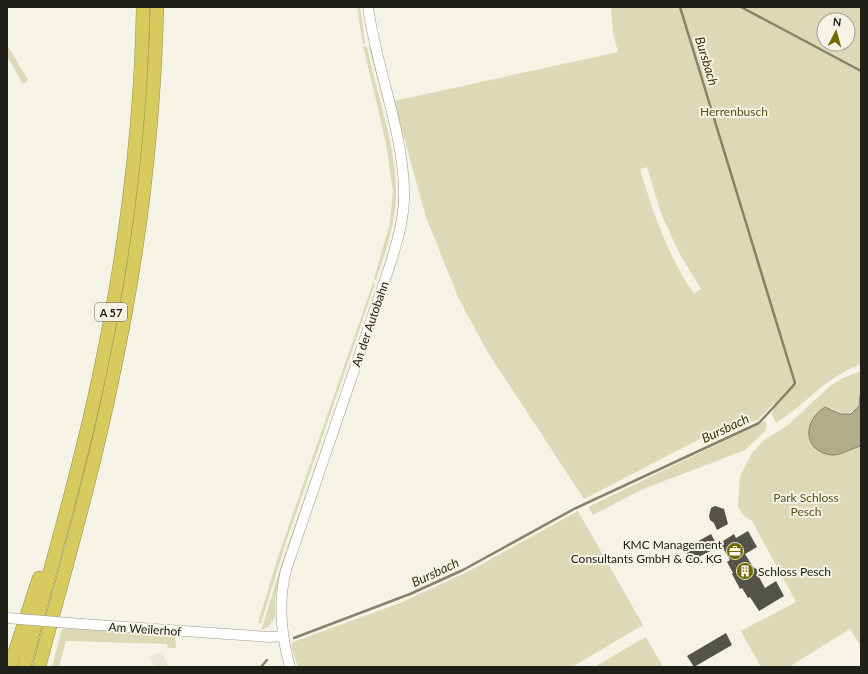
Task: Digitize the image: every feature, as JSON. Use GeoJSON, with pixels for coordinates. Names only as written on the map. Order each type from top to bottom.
{"type":"FeatureCollection","features":[{"type":"Feature","properties":{"kind":"highway","name":"A 57"},"geometry":{"type":"LineString","coordinates":[[24,667],[70,495],[100,373],[120,264],[136,126],[143,7]]}},
{"type":"Feature","properties":{"kind":"highway","name":"A 57"},"geometry":{"type":"LineString","coordinates":[[39,667],[96,449],[113,376],[128,296],[148,150],[157,7]]}},
{"type":"Feature","properties":{"kind":"highway"},"geometry":{"type":"LineString","coordinates":[[10,667],[39,580],[56,514],[70,495]]}},
{"type":"Feature","properties":{"kind":"main road","name":"An der Autobahn"},"geometry":{"type":"LineString","coordinates":[[290,667],[283,636],[281,597],[286,570],[391,262],[402,215],[404,191],[400,154],[374,44],[368,7]]}},
{"type":"Feature","properties":{"kind":"main road","name":"Am Weilerhof"},"geometry":{"type":"LineString","coordinates":[[7,618],[262,637],[283,636]]}},
{"type":"Feature","properties":{"kind":"shaded area"},"geometry":{"type":"Polygon","coordinates":[[[861,389],[861,446],[835,455],[822,452],[815,448],[809,434],[813,419],[825,407],[841,414],[851,414],[859,406],[861,389]]]}},
{"type":"Feature","properties":{"kind":"shaded area"},"geometry":{"type":"Polygon","coordinates":[[[162,652],[168,665],[155,667],[150,657],[162,652]]]}},
{"type":"Feature","properties":{"kind":"green space"},"geometry":{"type":"Polygon","coordinates":[[[357,7],[360,7],[365,42],[363,45],[357,7]]]}},
{"type":"Feature","properties":{"kind":"green space","name":"Herrenbusch"},"geometry":{"type":"Polygon","coordinates":[[[611,7],[861,7],[861,364],[837,376],[776,423],[772,415],[775,402],[758,420],[721,428],[584,499],[487,351],[458,297],[426,217],[394,101],[618,52],[613,33],[611,7]],[[647,167],[640,169],[662,234],[676,265],[694,294],[701,289],[679,253],[661,213],[647,167]]]}},
{"type":"Feature","properties":{"kind":"green space"},"geometry":{"type":"Polygon","coordinates":[[[7,45],[28,80],[23,84],[7,56],[7,45]]]}},
{"type":"Feature","properties":{"kind":"green space"},"geometry":{"type":"Polygon","coordinates":[[[363,46],[367,47],[385,119],[393,155],[396,191],[396,203],[392,225],[387,247],[376,280],[374,279],[390,223],[393,191],[386,143],[363,46]]]}},
{"type":"Feature","properties":{"kind":"green space"},"geometry":{"type":"Polygon","coordinates":[[[369,46],[371,46],[397,153],[400,190],[397,224],[381,280],[380,279],[395,226],[399,193],[393,138],[369,46]]]}},
{"type":"Feature","properties":{"kind":"green space"},"geometry":{"type":"Polygon","coordinates":[[[373,283],[375,284],[285,545],[261,623],[258,623],[278,557],[373,283]]]}},
{"type":"Feature","properties":{"kind":"green space"},"geometry":{"type":"Polygon","coordinates":[[[379,284],[288,549],[287,548],[379,284]]]}},
{"type":"Feature","properties":{"kind":"green space","name":"Park Schloss Pesch"},"geometry":{"type":"Polygon","coordinates":[[[861,371],[860,397],[858,407],[855,411],[844,414],[831,408],[820,413],[811,422],[809,437],[843,452],[861,446],[861,646],[850,629],[789,667],[761,667],[741,631],[796,602],[752,521],[744,516],[738,507],[740,476],[752,453],[764,440],[788,425],[830,386],[843,378],[861,371]]]}},
{"type":"Feature","properties":{"kind":"green space"},"geometry":{"type":"Polygon","coordinates":[[[766,421],[766,430],[745,450],[641,490],[593,515],[588,507],[766,421]]]}},
{"type":"Feature","properties":{"kind":"green space"},"geometry":{"type":"Polygon","coordinates":[[[578,511],[643,625],[572,667],[298,667],[291,646],[293,642],[400,603],[471,570],[578,511]]]}},
{"type":"Feature","properties":{"kind":"green space"},"geometry":{"type":"Polygon","coordinates":[[[285,553],[287,554],[275,597],[275,617],[270,625],[261,631],[285,553]]]}},
{"type":"Feature","properties":{"kind":"green space"},"geometry":{"type":"Polygon","coordinates":[[[73,627],[175,635],[176,648],[168,648],[167,644],[66,641],[59,667],[52,667],[62,629],[72,629],[73,627]]]}},
{"type":"Feature","properties":{"kind":"green space"},"geometry":{"type":"Polygon","coordinates":[[[646,637],[663,667],[594,667],[646,637]]]}},
{"type":"Feature","properties":{"kind":"building"},"geometry":{"type":"Polygon","coordinates":[[[715,506],[724,509],[728,524],[717,530],[709,516],[711,508],[715,506]]]}},
{"type":"Feature","properties":{"kind":"building","name":"Schloss Pesch"},"geometry":{"type":"Polygon","coordinates":[[[748,531],[757,547],[745,554],[753,567],[758,570],[758,575],[765,588],[776,581],[784,596],[759,611],[750,597],[748,598],[742,588],[740,589],[727,562],[730,560],[720,543],[734,534],[736,538],[748,531]]]}},
{"type":"Feature","properties":{"kind":"building"},"geometry":{"type":"Polygon","coordinates":[[[711,534],[718,547],[691,561],[684,549],[711,534]]]}},
{"type":"Feature","properties":{"kind":"building"},"geometry":{"type":"Polygon","coordinates":[[[726,633],[732,645],[694,667],[687,656],[726,633]]]}},
{"type":"Feature","properties":{"kind":"waterway","name":"Bursbach"},"geometry":{"type":"LineString","coordinates":[[294,638],[410,594],[463,570],[574,509],[759,423],[795,383],[680,7]]}},
{"type":"Feature","properties":{"kind":"waterway"},"geometry":{"type":"LineString","coordinates":[[741,7],[861,71]]}},
{"type":"Feature","properties":{"kind":"waterway"},"geometry":{"type":"LineString","coordinates":[[261,667],[267,660]]}},
{"type":"Feature","properties":{"kind":"place","name":"KMC Management Consultants GmbH & Co. KG"},"geometry":{"type":"Point","coordinates":[735,551]}},
{"type":"Feature","properties":{"kind":"place","name":"Schloss Pesch"},"geometry":{"type":"Point","coordinates":[745,571]}}]}
